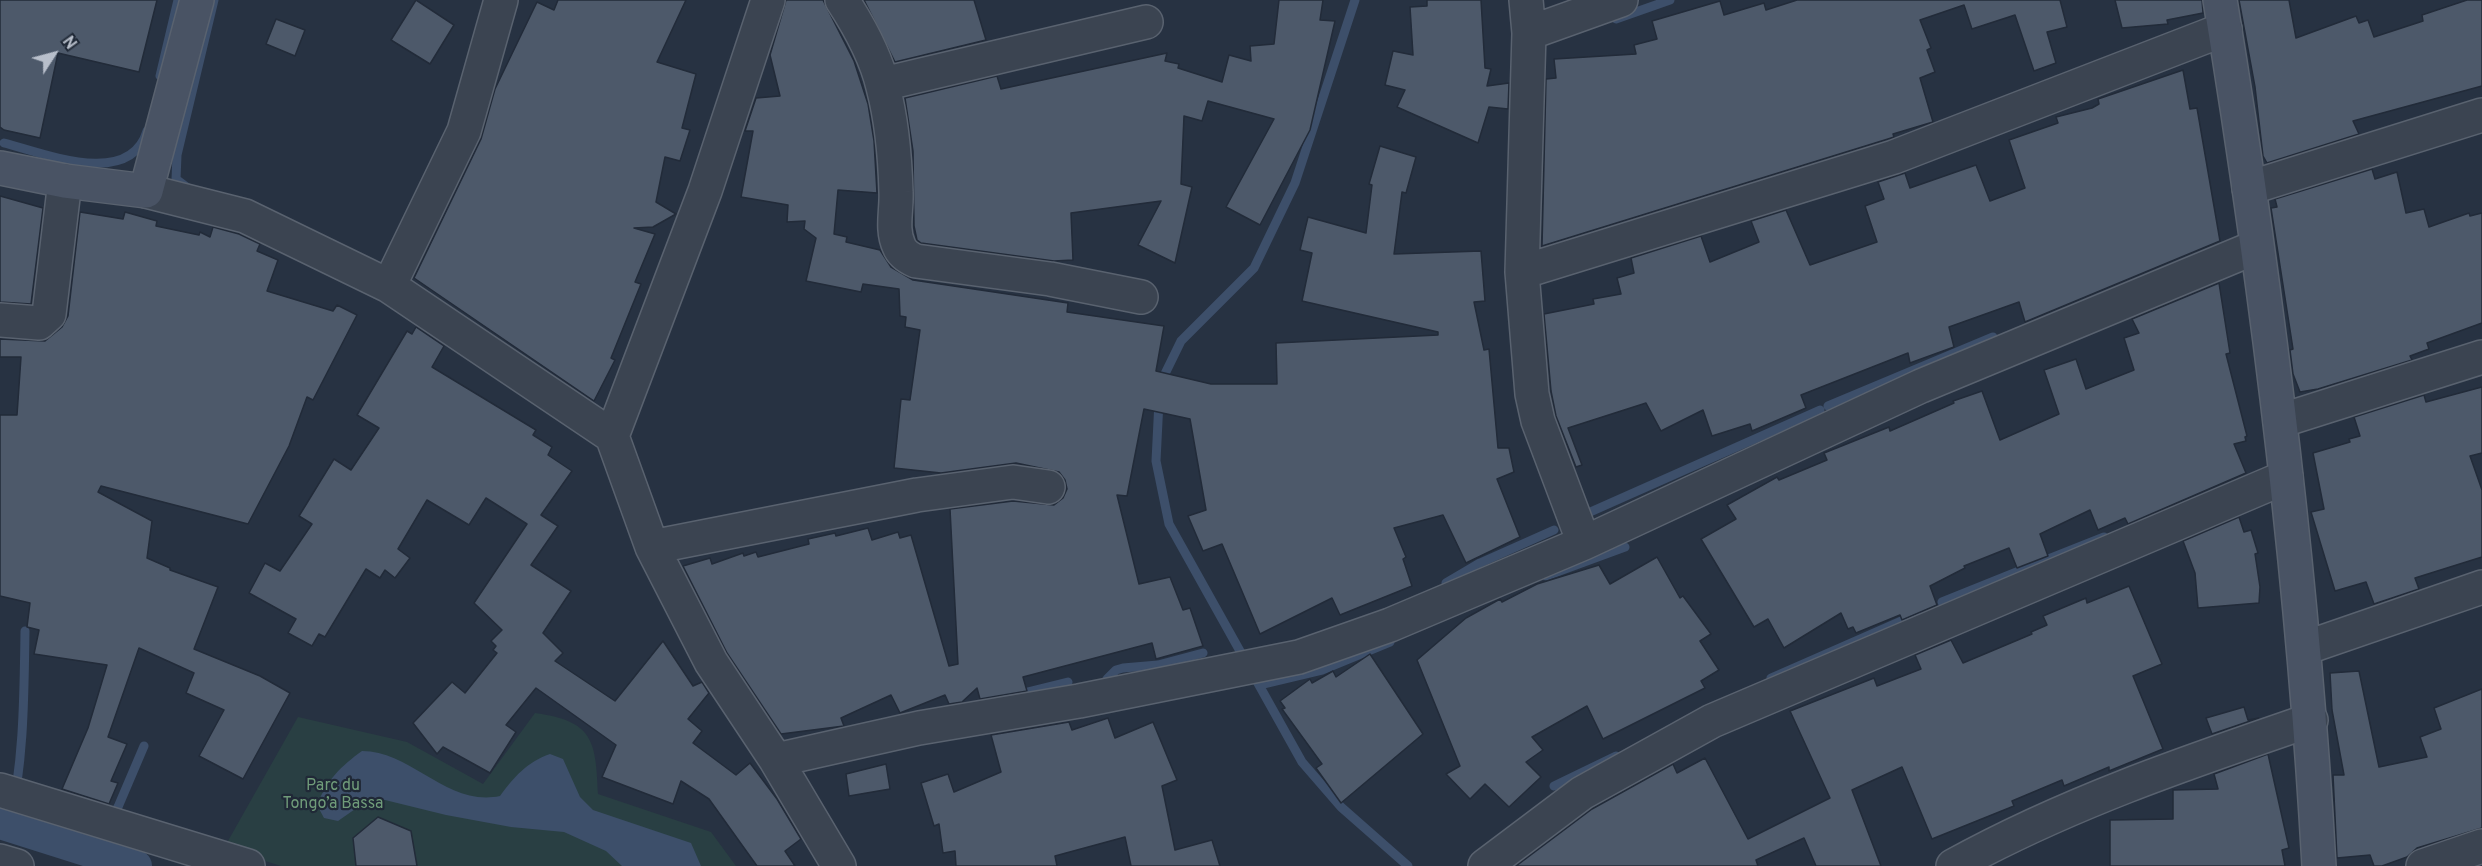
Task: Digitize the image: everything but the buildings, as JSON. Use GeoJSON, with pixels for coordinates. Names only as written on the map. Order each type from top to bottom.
{"type":"FeatureCollection","features":[{"type":"Feature","properties":{"kind":"main road"},"geometry":{"type":"LineString","coordinates":[[0,168],[65,181],[146,191],[197,0]]}},
{"type":"Feature","properties":{"kind":"main road"},"geometry":{"type":"LineString","coordinates":[[2222,14],[2238,105],[2280,421],[2305,648],[2319,866]]}},
{"type":"Feature","properties":{"kind":"street"},"geometry":{"type":"LineString","coordinates":[[388,286],[464,131],[501,0]]}},
{"type":"Feature","properties":{"kind":"street"},"geometry":{"type":"LineString","coordinates":[[612,436],[705,191],[768,0]]}},
{"type":"Feature","properties":{"kind":"street"},"geometry":{"type":"LineString","coordinates":[[842,0],[863,36],[883,84],[891,125],[897,195],[895,229],[899,247],[906,256],[916,261],[1050,279],[1141,297]]}},
{"type":"Feature","properties":{"kind":"street"},"geometry":{"type":"LineString","coordinates":[[1526,0],[1529,33],[1522,272],[1532,394],[1538,421],[1584,543]]}},
{"type":"Feature","properties":{"kind":"street"},"geometry":{"type":"LineString","coordinates":[[1529,33],[1621,0]]}},
{"type":"Feature","properties":{"kind":"street"},"geometry":{"type":"LineString","coordinates":[[1522,272],[1894,157],[2222,14]]}},
{"type":"Feature","properties":{"kind":"street"},"geometry":{"type":"LineString","coordinates":[[883,84],[1146,22]]}},
{"type":"Feature","properties":{"kind":"street"},"geometry":{"type":"LineString","coordinates":[[2249,188],[2482,115]]}},
{"type":"Feature","properties":{"kind":"street"},"geometry":{"type":"LineString","coordinates":[[0,320],[39,323],[49,314],[65,181]]}},
{"type":"Feature","properties":{"kind":"street"},"geometry":{"type":"LineString","coordinates":[[146,191],[244,216],[388,286],[612,436],[652,547],[711,662],[776,760],[838,866]]}},
{"type":"Feature","properties":{"kind":"street"},"geometry":{"type":"LineString","coordinates":[[776,760],[919,728],[1079,701],[1299,657],[1390,625],[1584,543],[1921,386],[2256,247]]}},
{"type":"Feature","properties":{"kind":"street"},"geometry":{"type":"LineString","coordinates":[[2280,421],[2482,357]]}},
{"type":"Feature","properties":{"kind":"street"},"geometry":{"type":"LineString","coordinates":[[1485,866],[1582,793],[1712,721],[2286,477]]}},
{"type":"Feature","properties":{"kind":"street"},"geometry":{"type":"LineString","coordinates":[[652,547],[917,495],[1013,482],[1048,487]]}},
{"type":"Feature","properties":{"kind":"street"},"geometry":{"type":"LineString","coordinates":[[2305,648],[2482,587]]}},
{"type":"Feature","properties":{"kind":"street"},"geometry":{"type":"LineString","coordinates":[[1953,866],[2011,834],[2151,775],[2311,720]]}},
{"type":"Feature","properties":{"kind":"street"},"geometry":{"type":"LineString","coordinates":[[0,790],[248,866]]}},
{"type":"Feature","properties":{"kind":"street"},"geometry":{"type":"LineString","coordinates":[[2422,866],[2482,846]]}},
{"type":"Feature","properties":{"kind":"street"},"geometry":{"type":"LineString","coordinates":[[0,861],[17,866]]}},
{"type":"Feature","properties":{"kind":"green space","name":"Parc du Tongo’a Bassa"},"geometry":{"type":"Polygon","coordinates":[[[535,713],[569,721],[588,736],[595,760],[598,794],[711,832],[736,866],[281,866],[224,848],[298,717],[407,742],[483,784],[535,713]]]}},
{"type":"Feature","properties":{"kind":"water"},"geometry":{"type":"Polygon","coordinates":[[[362,751],[380,753],[446,787],[463,794],[481,797],[500,796],[522,771],[534,761],[550,754],[563,759],[580,797],[593,810],[691,843],[701,866],[622,866],[606,851],[564,832],[511,827],[446,815],[385,800],[368,800],[338,821],[324,818],[317,805],[325,788],[341,768],[362,751]]]}},
{"type":"Feature","properties":{"kind":"waterway"},"geometry":{"type":"LineString","coordinates":[[160,76],[178,0]]}},
{"type":"Feature","properties":{"kind":"waterway"},"geometry":{"type":"LineString","coordinates":[[188,188],[176,179],[177,155],[214,0]]}},
{"type":"Feature","properties":{"kind":"waterway"},"geometry":{"type":"LineString","coordinates":[[1160,384],[1181,341],[1254,268],[1295,183],[1355,0]]}},
{"type":"Feature","properties":{"kind":"waterway"},"geometry":{"type":"LineString","coordinates":[[1616,19],[1670,0]]}},
{"type":"Feature","properties":{"kind":"waterway"},"geometry":{"type":"LineString","coordinates":[[4,143],[62,159],[105,163],[123,159],[138,149],[147,131]]}},
{"type":"Feature","properties":{"kind":"waterway"},"geometry":{"type":"LineString","coordinates":[[1828,406],[1993,337]]}},
{"type":"Feature","properties":{"kind":"waterway"},"geometry":{"type":"LineString","coordinates":[[1159,401],[1156,461],[1169,524],[1302,762],[1341,807],[1408,866]]}},
{"type":"Feature","properties":{"kind":"waterway"},"geometry":{"type":"LineString","coordinates":[[1588,513],[1820,410]]}},
{"type":"Feature","properties":{"kind":"waterway"},"geometry":{"type":"LineString","coordinates":[[1446,583],[1480,563],[1554,530]]}},
{"type":"Feature","properties":{"kind":"waterway"},"geometry":{"type":"LineString","coordinates":[[2046,560],[2104,537]]}},
{"type":"Feature","properties":{"kind":"waterway"},"geometry":{"type":"LineString","coordinates":[[1546,576],[1625,547]]}},
{"type":"Feature","properties":{"kind":"waterway"},"geometry":{"type":"LineString","coordinates":[[1942,602],[2039,563]]}},
{"type":"Feature","properties":{"kind":"waterway"},"geometry":{"type":"LineString","coordinates":[[1771,678],[1917,614]]}},
{"type":"Feature","properties":{"kind":"waterway"},"geometry":{"type":"LineString","coordinates":[[9,826],[20,754],[25,631]]}},
{"type":"Feature","properties":{"kind":"waterway"},"geometry":{"type":"LineString","coordinates":[[1259,685],[1322,670],[1390,642]]}},
{"type":"Feature","properties":{"kind":"waterway"},"geometry":{"type":"LineString","coordinates":[[1107,679],[1116,670],[1123,668],[1158,665],[1203,653]]}},
{"type":"Feature","properties":{"kind":"waterway"},"geometry":{"type":"LineString","coordinates":[[1003,698],[1068,682]]}},
{"type":"Feature","properties":{"kind":"waterway"},"geometry":{"type":"LineString","coordinates":[[90,852],[118,807],[144,746]]}},
{"type":"Feature","properties":{"kind":"waterway"},"geometry":{"type":"LineString","coordinates":[[1554,786],[1616,756]]}},
{"type":"Feature","properties":{"kind":"waterway"},"geometry":{"type":"LineString","coordinates":[[0,823],[136,866]]}}]}
